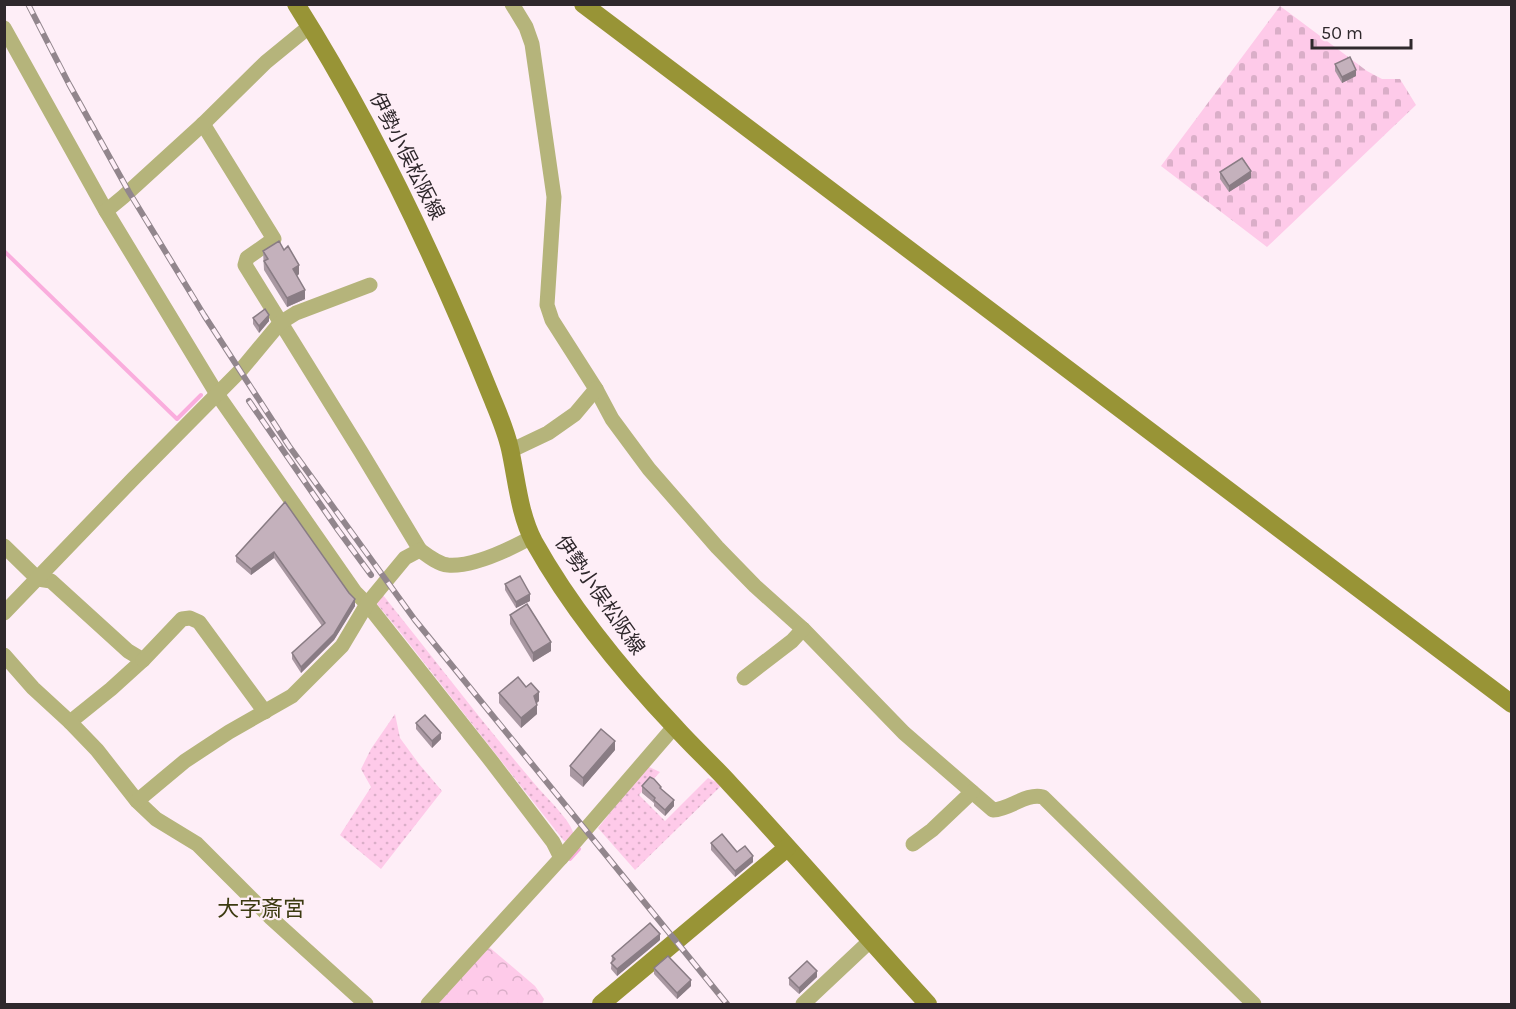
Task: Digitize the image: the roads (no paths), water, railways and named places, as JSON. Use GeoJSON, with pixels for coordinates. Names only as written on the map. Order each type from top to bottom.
{"type":"FeatureCollection","features":[{"type":"Feature","properties":{"kind":"street","name":"伊勢小俣松阪線"},"geometry":{"type":"LineString","coordinates":[[296,4],[385,159],[429,251],[503,427],[524,519],[562,588],[597,636],[644,693],[726,779],[928,1005]]}},
{"type":"Feature","properties":{"kind":"street"},"geometry":{"type":"LineString","coordinates":[[512,4],[526,27],[532,44],[554,197],[547,305],[552,320],[597,389],[612,419],[650,469],[717,546],[755,586],[803,629],[904,734],[993,810],[1001,810],[1034,795],[1043,797],[1254,1005]]}},
{"type":"Feature","properties":{"kind":"street"},"geometry":{"type":"LineString","coordinates":[[583,4],[1512,704]]}},
{"type":"Feature","properties":{"kind":"street"},"geometry":{"type":"LineString","coordinates":[[106,211],[203,124],[266,62],[310,26]]}},
{"type":"Feature","properties":{"kind":"street"},"geometry":{"type":"LineString","coordinates":[[4,28],[106,211],[217,394],[355,592],[367,604],[492,762],[553,842],[561,858]]}},
{"type":"Feature","properties":{"kind":"street"},"geometry":{"type":"LineString","coordinates":[[203,124],[274,239],[247,258],[245,265],[420,550],[430,558],[447,565],[459,564],[480,560],[505,551],[532,537]]}},
{"type":"Feature","properties":{"kind":"street"},"geometry":{"type":"LineString","coordinates":[[4,612],[240,371],[280,323],[297,313],[370,285]]}},
{"type":"Feature","properties":{"kind":"street"},"geometry":{"type":"LineString","coordinates":[[510,451],[548,434],[575,414],[597,389]]}},
{"type":"Feature","properties":{"kind":"street"},"geometry":{"type":"LineString","coordinates":[[4,546],[38,579],[51,581],[128,651],[143,660]]}},
{"type":"Feature","properties":{"kind":"street"},"geometry":{"type":"LineString","coordinates":[[138,801],[185,762],[229,732],[292,696],[342,645],[367,604],[405,558],[420,550]]}},
{"type":"Feature","properties":{"kind":"street"},"geometry":{"type":"LineString","coordinates":[[70,722],[143,660],[182,619],[190,618],[199,622],[265,712]]}},
{"type":"Feature","properties":{"kind":"street"},"geometry":{"type":"LineString","coordinates":[[744,678],[792,641],[803,629]]}},
{"type":"Feature","properties":{"kind":"street"},"geometry":{"type":"LineString","coordinates":[[4,655],[33,688],[97,750],[138,801],[156,819],[197,844],[271,918],[366,1005]]}},
{"type":"Feature","properties":{"kind":"street"},"geometry":{"type":"LineString","coordinates":[[428,1005],[561,858],[674,727]]}},
{"type":"Feature","properties":{"kind":"street"},"geometry":{"type":"LineString","coordinates":[[913,844],[932,830],[972,792]]}},
{"type":"Feature","properties":{"kind":"street"},"geometry":{"type":"LineString","coordinates":[[601,1005],[787,848]]}},
{"type":"Feature","properties":{"kind":"street"},"geometry":{"type":"LineString","coordinates":[[803,1005],[870,941]]}},
{"type":"Feature","properties":{"kind":"waterway"},"geometry":{"type":"LineString","coordinates":[[4,251],[177,419],[201,395]]}},
{"type":"Feature","properties":{"kind":"waterway"},"geometry":{"type":"LineString","coordinates":[[570,859],[579,849]]}},
{"type":"Feature","properties":{"kind":"railway"},"geometry":{"type":"LineString","coordinates":[[28,4],[129,192],[204,315],[289,446],[415,620],[727,1004]]}},
{"type":"Feature","properties":{"kind":"railway"},"geometry":{"type":"LineString","coordinates":[[249,401],[371,575]]}},
{"type":"Feature","properties":{"kind":"district","name":"大字斎宮"},"geometry":{"type":"Point","coordinates":[261,909]}}]}
